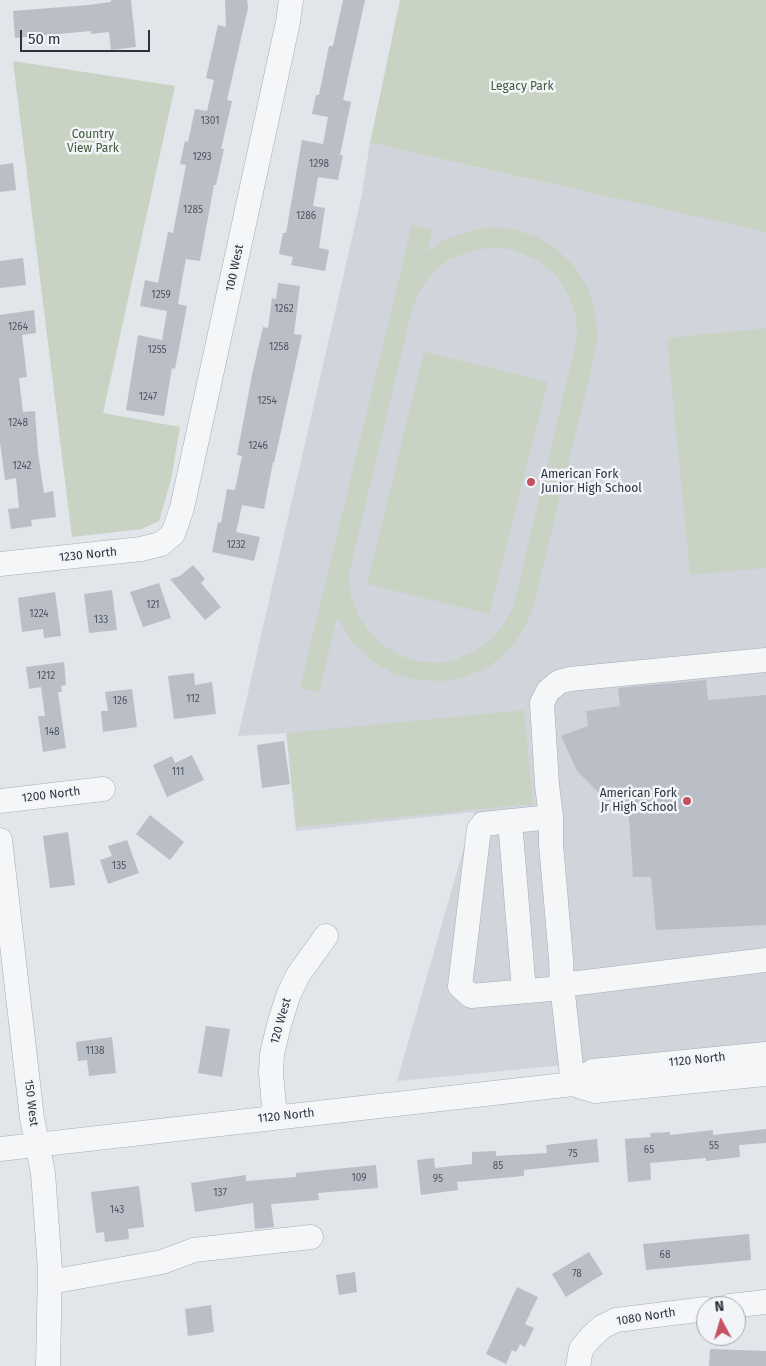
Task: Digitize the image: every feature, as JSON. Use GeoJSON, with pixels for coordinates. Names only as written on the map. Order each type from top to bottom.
{"type":"FeatureCollection","features":[{"type":"Feature","properties":{"kind":"street","name":"100 West"},"geometry":{"type":"LineString","coordinates":[[173,534],[182,508],[288,22],[291,0]]}},
{"type":"Feature","properties":{"kind":"street","name":"1230 North"},"geometry":{"type":"LineString","coordinates":[[0,564],[141,549],[161,544],[173,534]]}},
{"type":"Feature","properties":{"kind":"street"},"geometry":{"type":"LineString","coordinates":[[573,1084],[562,986],[542,703],[548,691],[559,682],[570,679],[766,660]]}},
{"type":"Feature","properties":{"kind":"street","name":"1200 North"},"geometry":{"type":"LineString","coordinates":[[0,801],[103,789]]}},
{"type":"Feature","properties":{"kind":"street"},"geometry":{"type":"LineString","coordinates":[[551,817],[484,824],[479,829],[460,986],[471,996],[766,960]]}},
{"type":"Feature","properties":{"kind":"street"},"geometry":{"type":"LineString","coordinates":[[510,821],[524,991]]}},
{"type":"Feature","properties":{"kind":"street","name":"150 West"},"geometry":{"type":"LineString","coordinates":[[0,840],[3,883],[32,1118],[43,1173],[50,1282],[48,1366]]}},
{"type":"Feature","properties":{"kind":"street","name":"120 West"},"geometry":{"type":"LineString","coordinates":[[275,1117],[271,1073],[272,1054],[279,1025],[288,996],[298,975],[326,936]]}},
{"type":"Feature","properties":{"kind":"street","name":"1120 North"},"geometry":{"type":"LineString","coordinates":[[573,1084],[593,1071],[766,1054]]}},
{"type":"Feature","properties":{"kind":"street","name":"1120 North"},"geometry":{"type":"LineString","coordinates":[[0,1149],[573,1084],[595,1091],[766,1074]]}},
{"type":"Feature","properties":{"kind":"street"},"geometry":{"type":"LineString","coordinates":[[50,1282],[162,1262],[194,1250],[311,1237]]}},
{"type":"Feature","properties":{"kind":"street"},"geometry":{"type":"LineString","coordinates":[[746,1304],[766,1302]]}},
{"type":"Feature","properties":{"kind":"street","name":"1080 North"},"geometry":{"type":"LineString","coordinates":[[578,1366],[581,1349],[590,1337],[602,1327],[616,1320],[696,1310]]}},
{"type":"Feature","properties":{"kind":"shaded area","name":"American Fork Junior High School"},"geometry":{"type":"Polygon","coordinates":[[[766,0],[766,1046],[397,1081],[474,812],[296,831],[286,733],[238,736],[361,199],[370,143],[592,193],[766,0]]]}},
{"type":"Feature","properties":{"kind":"green space","name":"Legacy Park"},"geometry":{"type":"Polygon","coordinates":[[[400,0],[766,0],[766,232],[370,143],[400,0]]]}},
{"type":"Feature","properties":{"kind":"green space","name":"Country View Park"},"geometry":{"type":"Polygon","coordinates":[[[13,61],[175,86],[103,413],[180,427],[171,480],[159,521],[142,529],[72,537],[13,61]]]}},
{"type":"Feature","properties":{"kind":"green space"},"geometry":{"type":"Polygon","coordinates":[[[412,225],[432,230],[427,252],[444,240],[489,227],[513,229],[537,237],[554,247],[574,266],[589,290],[596,316],[597,339],[532,611],[521,634],[505,654],[487,668],[465,677],[444,681],[417,680],[396,675],[375,663],[353,643],[337,617],[319,692],[300,688],[412,225]],[[487,248],[449,259],[432,274],[419,292],[412,309],[349,574],[351,596],[359,616],[370,633],[383,645],[401,656],[417,661],[436,663],[452,661],[477,650],[492,639],[506,621],[514,604],[577,338],[576,315],[569,297],[556,275],[537,260],[511,249],[487,248]]]}},
{"type":"Feature","properties":{"kind":"green space"},"geometry":{"type":"Polygon","coordinates":[[[766,328],[766,568],[690,575],[667,338],[766,328]]]}},
{"type":"Feature","properties":{"kind":"green space"},"geometry":{"type":"Polygon","coordinates":[[[424,352],[548,382],[489,614],[367,584],[424,352]]]}},
{"type":"Feature","properties":{"kind":"green space"},"geometry":{"type":"Polygon","coordinates":[[[524,710],[533,804],[296,827],[287,733],[524,710]]]}},
{"type":"Feature","properties":{"kind":"building"},"geometry":{"type":"Polygon","coordinates":[[[111,0],[131,0],[136,47],[111,50],[109,32],[91,34],[91,31],[15,38],[13,11],[88,5],[111,2],[111,0]]]}},
{"type":"Feature","properties":{"kind":"building"},"geometry":{"type":"Polygon","coordinates":[[[225,0],[247,0],[248,8],[227,100],[232,101],[221,149],[224,149],[216,185],[214,185],[200,261],[186,259],[178,304],[187,306],[175,369],[172,368],[164,416],[126,410],[138,335],[162,340],[167,311],[140,306],[145,280],[158,283],[168,232],[173,233],[186,165],[180,164],[185,141],[188,142],[195,109],[207,111],[214,80],[206,78],[218,25],[226,27],[225,0]]]}},
{"type":"Feature","properties":{"kind":"building"},"geometry":{"type":"Polygon","coordinates":[[[343,0],[365,0],[343,100],[351,102],[340,155],[343,155],[338,180],[318,177],[313,206],[325,208],[319,248],[329,250],[325,271],[291,265],[293,257],[279,254],[283,233],[286,233],[302,140],[323,144],[328,117],[312,114],[316,95],[319,95],[329,46],[333,46],[343,0]]]}},
{"type":"Feature","properties":{"kind":"building"},"geometry":{"type":"Polygon","coordinates":[[[13,163],[16,190],[0,192],[0,165],[13,163]]]}},
{"type":"Feature","properties":{"kind":"building"},"geometry":{"type":"Polygon","coordinates":[[[23,258],[26,285],[0,288],[0,261],[23,258]]]}},
{"type":"Feature","properties":{"kind":"building"},"geometry":{"type":"Polygon","coordinates":[[[278,283],[300,286],[294,334],[302,335],[264,509],[242,505],[236,532],[260,537],[254,561],[212,552],[218,522],[221,523],[227,489],[235,490],[242,456],[237,455],[252,375],[263,327],[268,328],[272,298],[276,299],[278,283]]]}},
{"type":"Feature","properties":{"kind":"building"},"geometry":{"type":"Polygon","coordinates":[[[34,310],[36,333],[22,335],[27,377],[19,378],[23,412],[35,411],[38,453],[44,493],[53,491],[56,517],[31,520],[32,526],[11,529],[8,509],[19,508],[16,478],[5,480],[0,442],[0,315],[34,310]]]}},
{"type":"Feature","properties":{"kind":"building"},"geometry":{"type":"Polygon","coordinates":[[[193,565],[205,579],[201,583],[221,607],[205,620],[170,579],[180,576],[193,565]]]}},
{"type":"Feature","properties":{"kind":"building"},"geometry":{"type":"Polygon","coordinates":[[[159,583],[171,618],[143,627],[130,592],[159,583]]]}},
{"type":"Feature","properties":{"kind":"building"},"geometry":{"type":"Polygon","coordinates":[[[112,590],[117,630],[89,633],[84,594],[112,590]]]}},
{"type":"Feature","properties":{"kind":"building"},"geometry":{"type":"Polygon","coordinates":[[[55,592],[61,636],[44,638],[43,629],[22,632],[18,598],[55,592]]]}},
{"type":"Feature","properties":{"kind":"building"},"geometry":{"type":"Polygon","coordinates":[[[64,662],[66,685],[61,686],[62,692],[58,692],[66,748],[43,752],[38,716],[45,716],[41,687],[29,689],[26,667],[64,662]]]}},
{"type":"Feature","properties":{"kind":"building"},"geometry":{"type":"Polygon","coordinates":[[[194,673],[195,685],[212,682],[216,714],[174,719],[168,676],[194,673]]]}},
{"type":"Feature","properties":{"kind":"building","name":"American Fork Jr High School"},"geometry":{"type":"Polygon","coordinates":[[[706,680],[708,700],[766,695],[766,925],[656,930],[651,877],[633,877],[629,817],[614,808],[577,771],[561,736],[588,726],[586,711],[620,706],[618,688],[706,680]]]}},
{"type":"Feature","properties":{"kind":"building"},"geometry":{"type":"Polygon","coordinates":[[[132,689],[137,727],[103,732],[101,711],[108,711],[105,692],[132,689]]]}},
{"type":"Feature","properties":{"kind":"building"},"geometry":{"type":"Polygon","coordinates":[[[284,741],[290,784],[262,788],[257,745],[284,741]]]}},
{"type":"Feature","properties":{"kind":"building"},"geometry":{"type":"Polygon","coordinates":[[[192,755],[204,780],[167,797],[153,765],[172,756],[175,763],[192,755]]]}},
{"type":"Feature","properties":{"kind":"building"},"geometry":{"type":"Polygon","coordinates":[[[150,815],[184,842],[170,860],[136,834],[150,815]]]}},
{"type":"Feature","properties":{"kind":"building"},"geometry":{"type":"Polygon","coordinates":[[[68,832],[75,885],[50,888],[43,836],[68,832]]]}},
{"type":"Feature","properties":{"kind":"building"},"geometry":{"type":"Polygon","coordinates":[[[127,840],[139,873],[108,884],[100,860],[112,856],[108,846],[127,840]]]}},
{"type":"Feature","properties":{"kind":"building"},"geometry":{"type":"Polygon","coordinates":[[[206,1026],[230,1029],[222,1077],[198,1073],[206,1026]]]}},
{"type":"Feature","properties":{"kind":"building"},"geometry":{"type":"Polygon","coordinates":[[[112,1037],[116,1073],[89,1076],[87,1060],[78,1061],[76,1042],[112,1037]]]}},
{"type":"Feature","properties":{"kind":"building"},"geometry":{"type":"Polygon","coordinates":[[[766,1129],[766,1143],[739,1145],[740,1157],[706,1161],[706,1158],[650,1163],[651,1180],[628,1182],[625,1139],[651,1137],[650,1133],[670,1132],[670,1135],[713,1130],[713,1135],[766,1129]]]}},
{"type":"Feature","properties":{"kind":"building"},"geometry":{"type":"Polygon","coordinates":[[[597,1139],[599,1162],[524,1170],[524,1176],[457,1182],[458,1190],[421,1195],[417,1160],[434,1158],[435,1168],[472,1164],[472,1152],[496,1151],[496,1156],[547,1153],[546,1145],[597,1139]]]}},
{"type":"Feature","properties":{"kind":"building"},"geometry":{"type":"Polygon","coordinates":[[[376,1165],[378,1188],[318,1193],[319,1200],[271,1204],[274,1227],[255,1229],[253,1203],[195,1212],[191,1183],[246,1175],[246,1181],[296,1177],[296,1173],[376,1165]]]}},
{"type":"Feature","properties":{"kind":"building"},"geometry":{"type":"Polygon","coordinates":[[[139,1186],[144,1227],[128,1229],[129,1239],[105,1242],[104,1232],[96,1233],[91,1192],[139,1186]]]}},
{"type":"Feature","properties":{"kind":"building"},"geometry":{"type":"Polygon","coordinates":[[[749,1234],[751,1260],[646,1270],[643,1244],[749,1234]]]}},
{"type":"Feature","properties":{"kind":"building"},"geometry":{"type":"Polygon","coordinates":[[[589,1252],[603,1274],[566,1297],[552,1274],[589,1252]]]}},
{"type":"Feature","properties":{"kind":"building"},"geometry":{"type":"Polygon","coordinates":[[[355,1272],[357,1292],[339,1295],[336,1275],[355,1272]]]}},
{"type":"Feature","properties":{"kind":"building"},"geometry":{"type":"Polygon","coordinates":[[[517,1287],[538,1297],[525,1324],[534,1328],[525,1347],[520,1344],[516,1352],[512,1350],[506,1364],[486,1354],[517,1287]]]}},
{"type":"Feature","properties":{"kind":"building"},"geometry":{"type":"Polygon","coordinates":[[[211,1305],[214,1332],[188,1336],[185,1309],[211,1305]]]}},
{"type":"Feature","properties":{"kind":"building"},"geometry":{"type":"Polygon","coordinates":[[[710,1349],[766,1351],[766,1366],[709,1366],[710,1349]]]}},
{"type":"Feature","properties":{"kind":"place","name":"American Fork Junior High School"},"geometry":{"type":"Point","coordinates":[531,482]}},
{"type":"Feature","properties":{"kind":"place","name":"American Fork Jr High School"},"geometry":{"type":"Point","coordinates":[687,801]}}]}
